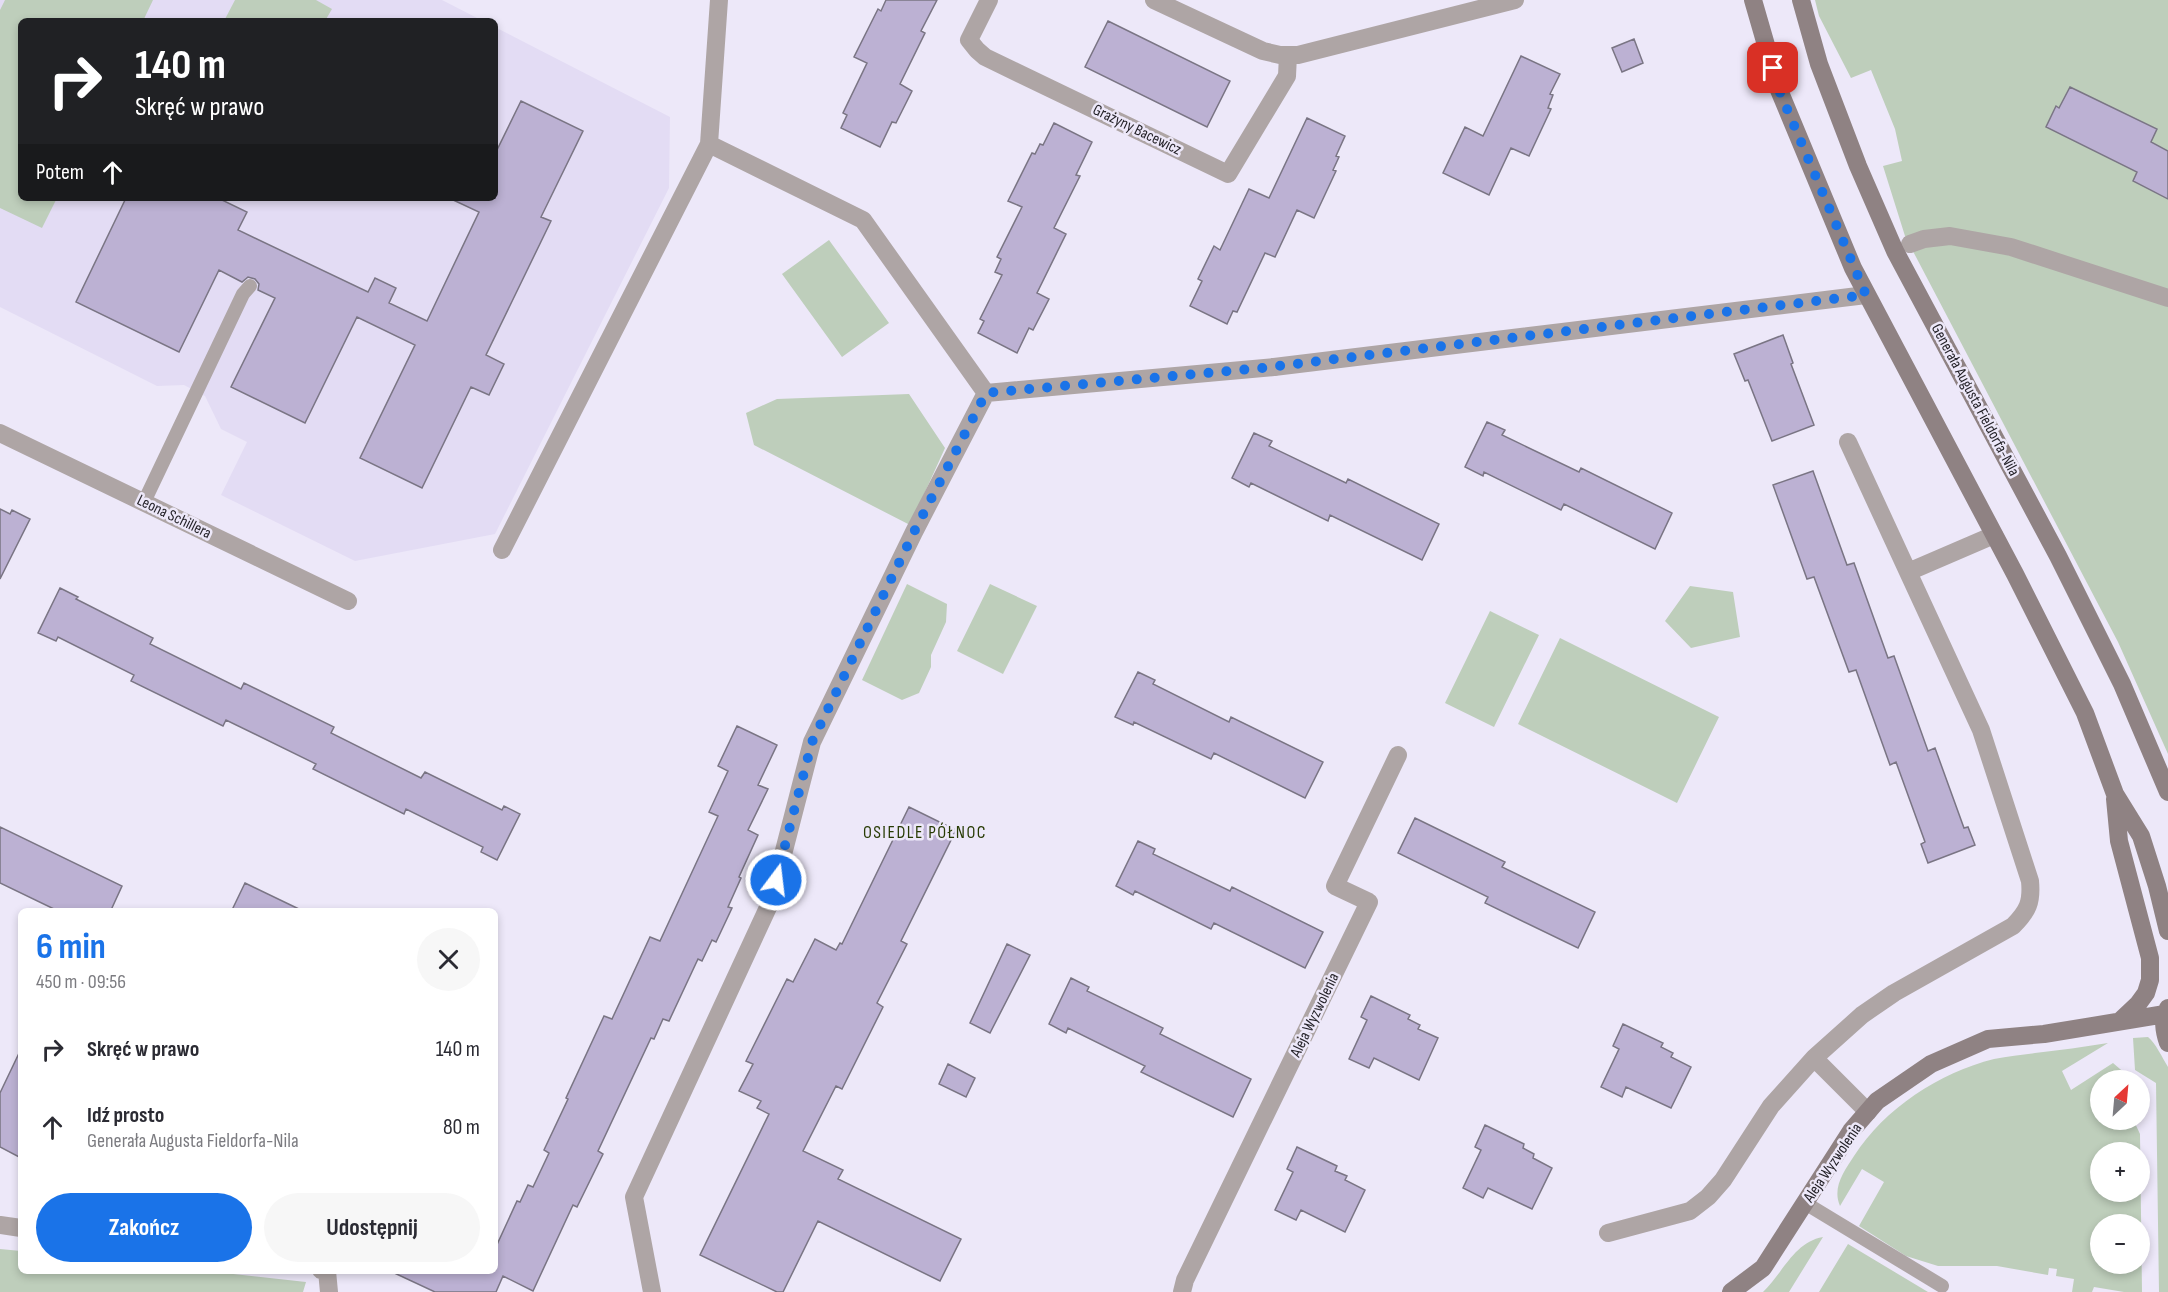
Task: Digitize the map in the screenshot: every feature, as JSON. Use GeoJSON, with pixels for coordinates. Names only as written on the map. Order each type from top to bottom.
{"type":"FeatureCollection","features":[{"type":"Feature","properties":{"kind":"main road"},"geometry":{"type":"LineString","coordinates":[[1754,0],[1779,90],[1866,295],[1994,535],[2085,713],[2115,794],[2141,836],[2168,931]]}},
{"type":"Feature","properties":{"kind":"main road","name":"Generała Augusta Fieldorfa-Nila"},"geometry":{"type":"LineString","coordinates":[[1802,0],[1823,74],[1858,166],[1895,250],[2058,556],[2122,684],[2168,792]]}},
{"type":"Feature","properties":{"kind":"main road"},"geometry":{"type":"LineString","coordinates":[[2115,794],[2119,841],[2150,958],[2150,980],[2146,993],[2121,1020]]}},
{"type":"Feature","properties":{"kind":"main road"},"geometry":{"type":"LineString","coordinates":[[2166,1011],[2163,1029],[2168,1043]]}},
{"type":"Feature","properties":{"kind":"main road","name":"Aleja Wyzwolenia"},"geometry":{"type":"LineString","coordinates":[[1731,1292],[1763,1268],[1851,1131],[1877,1101],[1931,1064],[1988,1039],[2044,1034],[2166,1011]]}},
{"type":"Feature","properties":{"kind":"street"},"geometry":{"type":"LineString","coordinates":[[502,550],[709,144],[719,0]]}},
{"type":"Feature","properties":{"kind":"street","name":"Grażyny Bacewicz"},"geometry":{"type":"LineString","coordinates":[[989,0],[969,40],[976,51],[1228,174],[1287,76],[1288,55]]}},
{"type":"Feature","properties":{"kind":"street"},"geometry":{"type":"LineString","coordinates":[[1154,0],[1263,51],[1288,55],[1298,55],[1515,0]]}},
{"type":"Feature","properties":{"kind":"street"},"geometry":{"type":"LineString","coordinates":[[709,144],[863,220],[986,393]]}},
{"type":"Feature","properties":{"kind":"street"},"geometry":{"type":"LineString","coordinates":[[1910,244],[1924,239],[1950,236],[2011,246],[2168,298]]}},
{"type":"Feature","properties":{"kind":"street"},"geometry":{"type":"LineString","coordinates":[[986,393],[1274,367],[1866,295]]}},
{"type":"Feature","properties":{"kind":"street"},"geometry":{"type":"LineString","coordinates":[[651,1292],[634,1197],[771,901],[812,742],[914,532],[986,393]]}},
{"type":"Feature","properties":{"kind":"street","name":"Leona Schillera"},"geometry":{"type":"LineString","coordinates":[[0,433],[348,601]]}},
{"type":"Feature","properties":{"kind":"street"},"geometry":{"type":"LineString","coordinates":[[1608,1233],[1690,1211],[1708,1197],[1723,1179],[1771,1106],[1814,1058],[1862,1016],[1894,993],[2013,926],[2025,914],[2031,896],[2030,881],[1981,730],[1848,442]]}},
{"type":"Feature","properties":{"kind":"street"},"geometry":{"type":"LineString","coordinates":[[1908,572],[1994,535]]}},
{"type":"Feature","properties":{"kind":"street","name":"Aleja Wyzwolenia"},"geometry":{"type":"LineString","coordinates":[[1182,1292],[1185,1280],[1369,902],[1335,886],[1398,755]]}},
{"type":"Feature","properties":{"kind":"street"},"geometry":{"type":"LineString","coordinates":[[1814,1058],[1868,1113]]}},
{"type":"Feature","properties":{"kind":"street"},"geometry":{"type":"LineString","coordinates":[[0,1225],[18,1228]]}},
{"type":"Feature","properties":{"kind":"street"},"geometry":{"type":"LineString","coordinates":[[327,1274],[329,1292]]}},
{"type":"Feature","properties":{"kind":"lane"},"geometry":{"type":"LineString","coordinates":[[144,502],[243,294],[250,286]]}},
{"type":"Feature","properties":{"kind":"lane"},"geometry":{"type":"LineString","coordinates":[[1806,1203],[1942,1286]]}},
{"type":"Feature","properties":{"kind":"shaded area"},"geometry":{"type":"Polygon","coordinates":[[[0,0],[442,0],[477,18],[18,18],[18,201],[498,201],[498,29],[670,117],[669,188],[495,534],[355,561],[221,495],[247,442],[221,429],[205,396],[184,385],[157,386],[0,307],[0,0]]]}},
{"type":"Feature","properties":{"kind":"green space"},"geometry":{"type":"Polygon","coordinates":[[[5,0],[153,0],[144,18],[18,18],[18,201],[56,201],[42,228],[0,208],[0,10],[5,0]]]}},
{"type":"Feature","properties":{"kind":"green space"},"geometry":{"type":"Polygon","coordinates":[[[235,0],[316,0],[332,9],[327,18],[226,18],[235,0]]]}},
{"type":"Feature","properties":{"kind":"green space"},"geometry":{"type":"Polygon","coordinates":[[[1815,0],[2168,0],[2168,754],[2118,642],[1905,236],[1883,166],[1902,161],[1895,129],[1871,70],[1851,78],[1819,16],[1815,0]]]}},
{"type":"Feature","properties":{"kind":"green space"},"geometry":{"type":"Polygon","coordinates":[[[829,240],[889,323],[842,357],[782,274],[829,240]]]}},
{"type":"Feature","properties":{"kind":"green space"},"geometry":{"type":"Polygon","coordinates":[[[909,394],[945,448],[910,525],[754,445],[746,413],[777,399],[909,394]]]}},
{"type":"Feature","properties":{"kind":"green space"},"geometry":{"type":"Polygon","coordinates":[[[907,584],[947,604],[946,622],[931,655],[931,667],[919,693],[902,700],[862,680],[907,584]]]}},
{"type":"Feature","properties":{"kind":"green space"},"geometry":{"type":"Polygon","coordinates":[[[990,584],[1037,606],[1003,674],[957,651],[990,584]]]}},
{"type":"Feature","properties":{"kind":"green space"},"geometry":{"type":"Polygon","coordinates":[[[1690,586],[1733,592],[1740,637],[1691,648],[1665,621],[1690,586]]]}},
{"type":"Feature","properties":{"kind":"green space"},"geometry":{"type":"Polygon","coordinates":[[[1490,611],[1539,635],[1494,727],[1445,703],[1490,611]]]}},
{"type":"Feature","properties":{"kind":"green space"},"geometry":{"type":"Polygon","coordinates":[[[1560,638],[1719,717],[1677,803],[1518,724],[1560,638]]]}},
{"type":"Feature","properties":{"kind":"green space"},"geometry":{"type":"Polygon","coordinates":[[[2148,1037],[2151,1039],[2168,1067],[2168,1292],[2159,1292],[2156,1083],[2150,1079],[2150,1070],[2135,1070],[2133,1038],[2148,1037]]]}},
{"type":"Feature","properties":{"kind":"green space"},"geometry":{"type":"Polygon","coordinates":[[[2108,1043],[2062,1071],[2071,1090],[2090,1078],[2090,1130],[2138,1130],[2140,1134],[2140,1142],[2090,1142],[2090,1202],[2141,1202],[2141,1214],[2090,1214],[2090,1274],[2142,1274],[2142,1292],[2124,1292],[2094,1287],[2092,1292],[2072,1292],[2074,1279],[2056,1276],[2057,1269],[2049,1268],[2048,1275],[1997,1266],[1938,1266],[1906,1256],[1859,1226],[1884,1182],[1862,1169],[1840,1206],[1837,1193],[1843,1174],[1867,1139],[1897,1108],[1953,1073],[1973,1065],[2010,1056],[2108,1043]]]}},
{"type":"Feature","properties":{"kind":"green space"},"geometry":{"type":"Polygon","coordinates":[[[2113,1063],[2121,1070],[2102,1070],[2113,1063]]]}},
{"type":"Feature","properties":{"kind":"green space"},"geometry":{"type":"Polygon","coordinates":[[[1823,1237],[1789,1292],[1763,1292],[1804,1245],[1823,1237]]]}},
{"type":"Feature","properties":{"kind":"green space"},"geometry":{"type":"Polygon","coordinates":[[[1848,1244],[1928,1292],[1819,1292],[1848,1244]]]}},
{"type":"Feature","properties":{"kind":"green space"},"geometry":{"type":"Polygon","coordinates":[[[0,1249],[18,1251],[18,1274],[233,1274],[306,1282],[303,1292],[0,1292],[0,1249]]]}},
{"type":"Feature","properties":{"kind":"building"},"geometry":{"type":"Polygon","coordinates":[[[886,0],[937,0],[921,31],[925,33],[900,84],[912,91],[896,123],[892,122],[880,147],[841,128],[847,115],[843,113],[867,63],[854,57],[878,9],[881,11],[886,0]]]}},
{"type":"Feature","properties":{"kind":"building"},"geometry":{"type":"Polygon","coordinates":[[[1108,21],[1230,81],[1207,127],[1085,67],[1108,21]]]}},
{"type":"Feature","properties":{"kind":"building"},"geometry":{"type":"Polygon","coordinates":[[[1634,39],[1643,63],[1622,72],[1612,48],[1634,39]]]}},
{"type":"Feature","properties":{"kind":"building"},"geometry":{"type":"Polygon","coordinates":[[[1521,56],[1560,74],[1550,94],[1553,95],[1548,108],[1551,109],[1529,156],[1511,148],[1489,195],[1443,173],[1465,127],[1483,136],[1521,56]]]}},
{"type":"Feature","properties":{"kind":"building"},"geometry":{"type":"Polygon","coordinates":[[[2070,87],[2157,129],[2151,142],[2168,151],[2168,199],[2133,181],[2137,172],[2046,127],[2056,106],[2059,108],[2070,87]]]}},
{"type":"Feature","properties":{"kind":"building"},"geometry":{"type":"Polygon","coordinates":[[[521,101],[583,131],[541,217],[551,221],[486,355],[504,364],[489,395],[471,387],[422,488],[360,458],[415,345],[357,317],[305,423],[231,387],[275,298],[258,290],[259,284],[255,279],[248,277],[242,282],[219,270],[179,352],[76,302],[125,201],[224,201],[247,212],[238,230],[368,292],[375,278],[396,288],[389,303],[427,321],[479,212],[455,201],[498,201],[498,148],[521,101]]]}},
{"type":"Feature","properties":{"kind":"building"},"geometry":{"type":"Polygon","coordinates":[[[1307,118],[1345,136],[1336,156],[1339,157],[1333,170],[1336,171],[1314,218],[1297,210],[1275,257],[1265,253],[1237,312],[1233,311],[1227,324],[1190,306],[1202,281],[1198,279],[1214,246],[1220,250],[1249,189],[1269,198],[1307,118]]]}},
{"type":"Feature","properties":{"kind":"building"},"geometry":{"type":"Polygon","coordinates":[[[1054,123],[1092,142],[1076,175],[1080,176],[1054,228],[1066,234],[1037,293],[1049,299],[1033,330],[1029,328],[1017,353],[978,333],[984,321],[980,319],[1002,275],[995,272],[1001,259],[997,257],[1022,207],[1008,201],[1032,153],[1035,154],[1040,144],[1043,145],[1054,123]]]}},
{"type":"Feature","properties":{"kind":"building"},"geometry":{"type":"Polygon","coordinates":[[[1783,335],[1793,363],[1791,364],[1814,425],[1772,441],[1748,380],[1745,381],[1734,354],[1783,335]]]}},
{"type":"Feature","properties":{"kind":"building"},"geometry":{"type":"Polygon","coordinates":[[[1487,422],[1505,430],[1502,435],[1579,472],[1581,468],[1672,513],[1655,549],[1564,504],[1561,510],[1484,472],[1483,476],[1465,467],[1487,422]]]}},
{"type":"Feature","properties":{"kind":"building"},"geometry":{"type":"Polygon","coordinates":[[[1254,433],[1272,441],[1269,446],[1346,483],[1348,479],[1439,524],[1422,560],[1330,515],[1328,521],[1251,483],[1249,487],[1232,478],[1254,433]]]}},
{"type":"Feature","properties":{"kind":"building"},"geometry":{"type":"Polygon","coordinates":[[[1813,471],[1847,565],[1854,563],[1888,658],[1894,656],[1928,751],[1935,748],[1964,828],[1968,827],[1975,845],[1928,863],[1921,844],[1925,842],[1896,762],[1890,765],[1856,670],[1849,672],[1814,577],[1807,579],[1773,485],[1813,471]]]}},
{"type":"Feature","properties":{"kind":"building"},"geometry":{"type":"Polygon","coordinates":[[[0,509],[10,514],[12,510],[30,519],[0,579],[0,509]]]}},
{"type":"Feature","properties":{"kind":"building"},"geometry":{"type":"Polygon","coordinates":[[[60,588],[78,597],[76,599],[153,638],[150,644],[241,689],[244,683],[334,727],[331,733],[421,778],[425,772],[502,810],[504,806],[520,814],[497,860],[481,852],[483,847],[406,809],[404,814],[313,769],[316,764],[226,720],[223,726],[131,681],[134,675],[58,637],[56,641],[38,633],[60,588]]]}},
{"type":"Feature","properties":{"kind":"building"},"geometry":{"type":"Polygon","coordinates":[[[1138,672],[1155,680],[1153,684],[1229,722],[1231,717],[1323,762],[1305,798],[1214,753],[1211,759],[1134,722],[1133,725],[1115,717],[1138,672]]]}},
{"type":"Feature","properties":{"kind":"building"},"geometry":{"type":"Polygon","coordinates":[[[737,726],[777,745],[758,785],[768,789],[748,830],[758,835],[728,907],[732,908],[716,942],[712,940],[702,961],[698,959],[669,1021],[663,1019],[654,1039],[651,1038],[598,1151],[603,1154],[577,1207],[573,1205],[533,1291],[503,1276],[496,1292],[435,1292],[397,1274],[498,1274],[498,1242],[517,1201],[520,1202],[528,1185],[533,1187],[549,1153],[544,1150],[604,1016],[612,1019],[650,937],[660,941],[718,816],[709,812],[728,771],[718,766],[737,726]]]}},
{"type":"Feature","properties":{"kind":"building"},"geometry":{"type":"Polygon","coordinates":[[[909,807],[956,830],[901,941],[907,944],[877,1003],[883,1007],[842,1089],[836,1086],[803,1151],[843,1170],[838,1179],[961,1239],[940,1281],[818,1221],[783,1292],[777,1292],[700,1255],[769,1114],[757,1108],[761,1101],[739,1091],[753,1064],[746,1061],[787,979],[793,982],[815,939],[836,950],[840,943],[842,944],[909,807]]]}},
{"type":"Feature","properties":{"kind":"building"},"geometry":{"type":"Polygon","coordinates":[[[1415,818],[1505,862],[1502,867],[1595,912],[1578,948],[1485,903],[1488,897],[1398,853],[1415,818]]]}},
{"type":"Feature","properties":{"kind":"building"},"geometry":{"type":"Polygon","coordinates":[[[0,827],[122,886],[112,908],[52,908],[0,883],[0,827]]]}},
{"type":"Feature","properties":{"kind":"building"},"geometry":{"type":"Polygon","coordinates":[[[1138,841],[1155,849],[1153,854],[1230,891],[1232,887],[1323,932],[1305,968],[1214,923],[1211,929],[1135,891],[1133,895],[1116,886],[1138,841]]]}},
{"type":"Feature","properties":{"kind":"building"},"geometry":{"type":"Polygon","coordinates":[[[245,883],[297,908],[233,908],[245,883]]]}},
{"type":"Feature","properties":{"kind":"building"},"geometry":{"type":"Polygon","coordinates":[[[1007,944],[1030,955],[990,1033],[970,1023],[1007,944]]]}},
{"type":"Feature","properties":{"kind":"building"},"geometry":{"type":"Polygon","coordinates":[[[1071,978],[1089,987],[1087,991],[1163,1028],[1160,1034],[1251,1079],[1233,1117],[1141,1072],[1145,1066],[1068,1028],[1066,1033],[1049,1024],[1071,978]]]}},
{"type":"Feature","properties":{"kind":"building"},"geometry":{"type":"Polygon","coordinates":[[[1371,996],[1410,1015],[1408,1019],[1420,1025],[1418,1029],[1438,1038],[1419,1080],[1374,1058],[1369,1068],[1349,1059],[1367,1020],[1361,1017],[1371,996]]]}},
{"type":"Feature","properties":{"kind":"building"},"geometry":{"type":"Polygon","coordinates":[[[1623,1024],[1663,1043],[1661,1047],[1673,1053],[1671,1057],[1691,1067],[1671,1108],[1626,1087],[1622,1097],[1601,1087],[1619,1049],[1613,1046],[1623,1024]]]}},
{"type":"Feature","properties":{"kind":"building"},"geometry":{"type":"Polygon","coordinates":[[[18,1055],[18,1156],[0,1147],[0,1093],[18,1055]]]}},
{"type":"Feature","properties":{"kind":"building"},"geometry":{"type":"Polygon","coordinates":[[[948,1064],[975,1078],[966,1097],[939,1084],[948,1064]]]}},
{"type":"Feature","properties":{"kind":"building"},"geometry":{"type":"Polygon","coordinates":[[[1485,1125],[1524,1144],[1523,1148],[1534,1154],[1533,1158],[1552,1168],[1532,1209],[1488,1188],[1483,1198],[1463,1188],[1481,1150],[1475,1147],[1485,1125]]]}},
{"type":"Feature","properties":{"kind":"building"},"geometry":{"type":"Polygon","coordinates":[[[1297,1147],[1337,1166],[1335,1171],[1347,1176],[1345,1180],[1365,1190],[1345,1232],[1301,1210],[1296,1220],[1275,1210],[1293,1172],[1287,1169],[1297,1147]]]}},
{"type":"Feature","properties":{"kind":"district","name":"OSIEDLE PÓŁNOC"},"geometry":{"type":"Point","coordinates":[925,832]}},
{"type":"Feature","properties":{"kind":"route"},"geometry":{"type":"LineString","coordinates":[[776,880],[812,742],[914,532],[986,393],[1262,368],[1866,295],[1779,90],[1773,68]]}}]}
